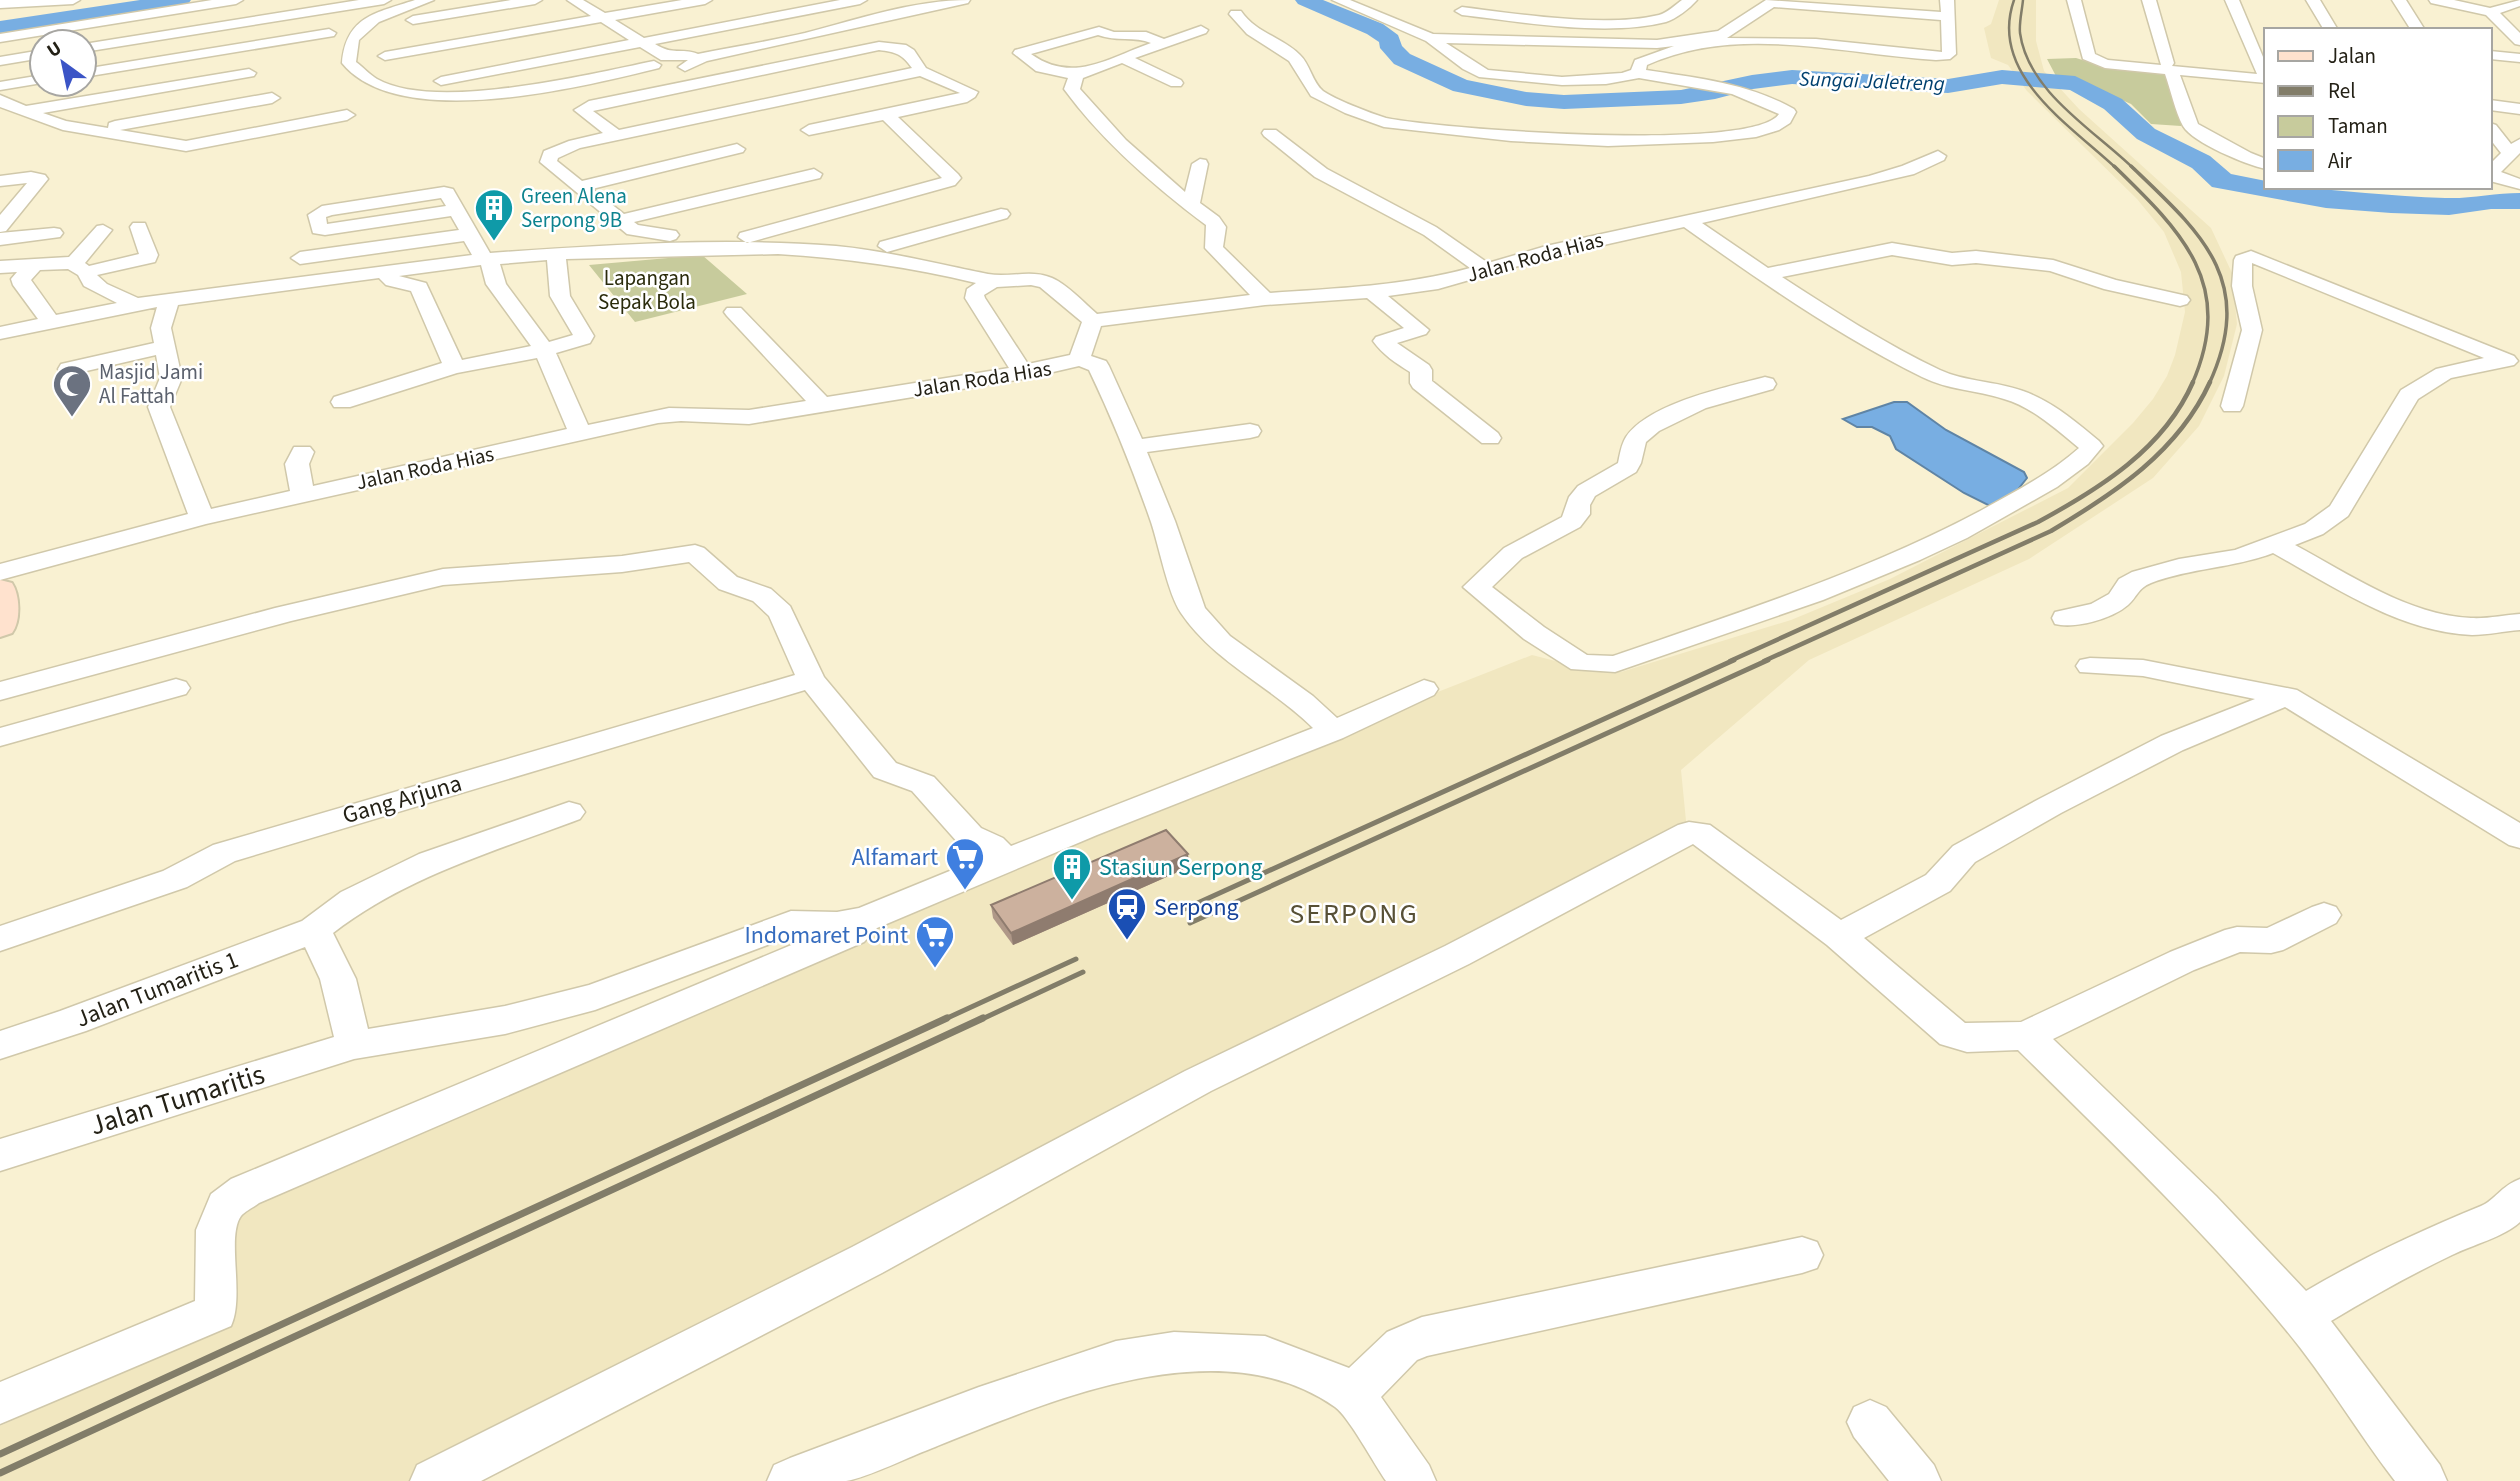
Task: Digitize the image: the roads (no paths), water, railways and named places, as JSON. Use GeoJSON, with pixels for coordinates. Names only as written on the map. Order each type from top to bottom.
{"type":"FeatureCollection","features":[{"type":"Feature","properties":{"kind":"main road"},"geometry":{"type":"LineString","coordinates":[[0,590],[0,626]]}},
{"type":"Feature","properties":{"kind":"street"},"geometry":{"type":"LineString","coordinates":[[0,4],[73,0]]}},
{"type":"Feature","properties":{"kind":"street"},"geometry":{"type":"LineString","coordinates":[[0,38],[236,0]]}},
{"type":"Feature","properties":{"kind":"street"},"geometry":{"type":"LineString","coordinates":[[98,46],[384,0]]}},
{"type":"Feature","properties":{"kind":"street"},"geometry":{"type":"LineString","coordinates":[[427,0],[374,20],[361,28],[352,41],[349,63],[358,75],[395,90],[433,96],[522,91],[689,55],[698,58],[804,37],[891,13],[963,0]]}},
{"type":"Feature","properties":{"kind":"street"},"geometry":{"type":"LineString","coordinates":[[413,20],[535,0]]}},
{"type":"Feature","properties":{"kind":"street"},"geometry":{"type":"LineString","coordinates":[[574,0],[640,41],[669,69],[695,64],[698,58]]}},
{"type":"Feature","properties":{"kind":"street"},"geometry":{"type":"LineString","coordinates":[[385,57],[705,0]]}},
{"type":"Feature","properties":{"kind":"street"},"geometry":{"type":"LineString","coordinates":[[441,81],[860,0]]}},
{"type":"Feature","properties":{"kind":"street"},"geometry":{"type":"LineString","coordinates":[[1237,13],[1242,23],[1252,31],[1295,58],[1316,93],[1350,110],[1384,122],[1511,136],[1608,141],[1713,137],[1756,132],[1773,127],[1784,120],[1788,112],[1776,104],[1746,94],[1638,73],[1629,77],[1590,80],[1494,76],[1468,66],[1431,38],[1339,0]]}},
{"type":"Feature","properties":{"kind":"street"},"geometry":{"type":"LineString","coordinates":[[1462,11],[1547,21],[1650,21],[1665,18],[1690,0]]}},
{"type":"Feature","properties":{"kind":"street"},"geometry":{"type":"LineString","coordinates":[[1846,0],[1929,15]]}},
{"type":"Feature","properties":{"kind":"street"},"geometry":{"type":"LineString","coordinates":[[1638,73],[1640,63],[1654,54],[1706,44],[1824,44],[1945,56],[1950,54],[1947,0]]}},
{"type":"Feature","properties":{"kind":"street"},"geometry":{"type":"LineString","coordinates":[[2074,0],[2088,56],[2105,64],[2264,76]]}},
{"type":"Feature","properties":{"kind":"street"},"geometry":{"type":"LineString","coordinates":[[2149,0],[2169,67],[2191,126],[2245,158],[2264,163]]}},
{"type":"Feature","properties":{"kind":"street"},"geometry":{"type":"LineString","coordinates":[[2231,0],[2264,74]]}},
{"type":"Feature","properties":{"kind":"street"},"geometry":{"type":"LineString","coordinates":[[2313,0],[2330,28]]}},
{"type":"Feature","properties":{"kind":"street"},"geometry":{"type":"LineString","coordinates":[[2399,0],[2417,28]]}},
{"type":"Feature","properties":{"kind":"street"},"geometry":{"type":"LineString","coordinates":[[2436,0],[2491,12],[2520,2]]}},
{"type":"Feature","properties":{"kind":"street"},"geometry":{"type":"LineString","coordinates":[[1722,34],[1773,1],[1946,16]]}},
{"type":"Feature","properties":{"kind":"street"},"geometry":{"type":"LineString","coordinates":[[1378,15],[1399,5]]}},
{"type":"Feature","properties":{"kind":"street"},"geometry":{"type":"LineString","coordinates":[[189,7],[283,111]]}},
{"type":"Feature","properties":{"kind":"street"},"geometry":{"type":"LineString","coordinates":[[1547,21],[1569,9]]}},
{"type":"Feature","properties":{"kind":"street"},"geometry":{"type":"LineString","coordinates":[[2491,12],[2520,41]]}},
{"type":"Feature","properties":{"kind":"street"},"geometry":{"type":"LineString","coordinates":[[1164,44],[1146,36],[1112,36],[1099,31],[1020,53],[1041,68],[1076,75],[1125,59],[1201,30]]}},
{"type":"Feature","properties":{"kind":"street"},"geometry":{"type":"LineString","coordinates":[[98,72],[238,61],[329,33]]}},
{"type":"Feature","properties":{"kind":"street"},"geometry":{"type":"LineString","coordinates":[[1431,38],[1639,45],[1722,34],[1854,39],[1948,51]]}},
{"type":"Feature","properties":{"kind":"street"},"geometry":{"type":"LineString","coordinates":[[23,111],[238,61],[352,41]]}},
{"type":"Feature","properties":{"kind":"street"},"geometry":{"type":"LineString","coordinates":[[617,136],[582,110],[594,104],[879,46],[889,46],[909,53],[920,71]]}},
{"type":"Feature","properties":{"kind":"street"},"geometry":{"type":"LineString","coordinates":[[2492,55],[2520,58]]}},
{"type":"Feature","properties":{"kind":"street"},"geometry":{"type":"LineString","coordinates":[[0,61],[28,56]]}},
{"type":"Feature","properties":{"kind":"street"},"geometry":{"type":"LineString","coordinates":[[1125,59],[1176,83]]}},
{"type":"Feature","properties":{"kind":"street"},"geometry":{"type":"LineString","coordinates":[[2492,66],[2520,69]]}},
{"type":"Feature","properties":{"kind":"street"},"geometry":{"type":"LineString","coordinates":[[684,68],[752,108]]}},
{"type":"Feature","properties":{"kind":"street"},"geometry":{"type":"LineString","coordinates":[[809,130],[962,99],[970,94],[966,89],[920,71],[566,146],[550,155],[548,162],[633,230],[651,235],[802,237],[940,254]]}},
{"type":"Feature","properties":{"kind":"street"},"geometry":{"type":"LineString","coordinates":[[1076,75],[1072,89],[1076,94],[1163,185],[1217,227],[1214,243],[1218,253],[1265,299]]}},
{"type":"Feature","properties":{"kind":"street"},"geometry":{"type":"LineString","coordinates":[[0,86],[28,81]]}},
{"type":"Feature","properties":{"kind":"street"},"geometry":{"type":"LineString","coordinates":[[2492,95],[2520,98]]}},
{"type":"Feature","properties":{"kind":"street"},"geometry":{"type":"LineString","coordinates":[[0,100],[63,125],[186,146],[283,111]]}},
{"type":"Feature","properties":{"kind":"street"},"geometry":{"type":"LineString","coordinates":[[2492,105],[2520,109]]}},
{"type":"Feature","properties":{"kind":"street"},"geometry":{"type":"LineString","coordinates":[[94,130],[283,111],[347,115]]}},
{"type":"Feature","properties":{"kind":"street"},"geometry":{"type":"LineString","coordinates":[[747,237],[949,181],[952,178],[923,147],[886,114]]}},
{"type":"Feature","properties":{"kind":"street"},"geometry":{"type":"LineString","coordinates":[[2492,130],[2515,149],[2492,172]]}},
{"type":"Feature","properties":{"kind":"street"},"geometry":{"type":"LineString","coordinates":[[1270,133],[1321,173],[1430,231],[1484,269]]}},
{"type":"Feature","properties":{"kind":"street"},"geometry":{"type":"LineString","coordinates":[[578,187],[737,149]]}},
{"type":"Feature","properties":{"kind":"street","name":"Jalan Roda Hias"},"geometry":{"type":"LineString","coordinates":[[0,572],[202,518],[667,414],[729,419],[1063,365],[1079,359],[1093,321],[1265,299],[1371,292],[1438,283],[1555,249],[1872,180],[1908,170],[1938,156]]}},
{"type":"Feature","properties":{"kind":"street"},"geometry":{"type":"LineString","coordinates":[[1191,205],[1200,164]]}},
{"type":"Feature","properties":{"kind":"street"},"geometry":{"type":"LineString","coordinates":[[620,220],[814,174]]}},
{"type":"Feature","properties":{"kind":"street"},"geometry":{"type":"LineString","coordinates":[[2492,174],[2499,179],[2520,184]]}},
{"type":"Feature","properties":{"kind":"street"},"geometry":{"type":"LineString","coordinates":[[0,181],[31,177],[39,179],[0,227]]}},
{"type":"Feature","properties":{"kind":"street"},"geometry":{"type":"LineString","coordinates":[[457,210],[325,230],[319,229],[317,221],[317,215],[322,212],[447,193],[486,259],[496,285],[544,350],[580,433]]}},
{"type":"Feature","properties":{"kind":"street"},"geometry":{"type":"LineString","coordinates":[[383,202],[386,221]]}},
{"type":"Feature","properties":{"kind":"street"},"geometry":{"type":"LineString","coordinates":[[887,246],[1001,214]]}},
{"type":"Feature","properties":{"kind":"street"},"geometry":{"type":"LineString","coordinates":[[1687,221],[1764,275],[1867,339],[1932,374],[2020,397],[2091,446],[2089,452],[2033,491],[1910,556],[1817,594],[1615,664],[1581,663],[1534,633],[1476,587],[1513,553],[1571,522],[1578,514],[1579,497],[1604,479],[1625,470],[1629,466],[1634,440],[1650,427],[1675,412],[1765,383]]}},
{"type":"Feature","properties":{"kind":"street"},"geometry":{"type":"LineString","coordinates":[[0,267],[36,264],[73,266],[148,258],[139,227]]}},
{"type":"Feature","properties":{"kind":"street"},"geometry":{"type":"LineString","coordinates":[[73,266],[103,230]]}},
{"type":"Feature","properties":{"kind":"street"},"geometry":{"type":"LineString","coordinates":[[0,239],[54,233]]}},
{"type":"Feature","properties":{"kind":"street"},"geometry":{"type":"LineString","coordinates":[[300,258],[472,234]]}},
{"type":"Feature","properties":{"kind":"street"},"geometry":{"type":"LineString","coordinates":[[0,332],[139,304],[486,259],[556,253],[724,248],[813,250],[916,263],[992,281],[1031,279],[1046,282],[1093,321]]}},
{"type":"Feature","properties":{"kind":"street"},"geometry":{"type":"LineString","coordinates":[[1764,275],[1892,249],[1952,259],[1976,257],[2053,266],[2110,285],[2180,300]]}},
{"type":"Feature","properties":{"kind":"street"},"geometry":{"type":"LineString","coordinates":[[342,402],[456,366],[544,350],[584,337],[561,296],[556,253]]}},
{"type":"Feature","properties":{"kind":"street"},"geometry":{"type":"LineString","coordinates":[[2232,406],[2252,330],[2242,286],[2243,260],[2246,257],[2258,259],[2514,363]]}},
{"type":"Feature","properties":{"kind":"street"},"geometry":{"type":"LineString","coordinates":[[36,264],[21,278],[22,286],[45,309],[49,322]]}},
{"type":"Feature","properties":{"kind":"street"},"geometry":{"type":"LineString","coordinates":[[73,266],[100,288],[139,304]]}},
{"type":"Feature","properties":{"kind":"street"},"geometry":{"type":"LineString","coordinates":[[384,272],[393,281],[419,287],[456,366]]}},
{"type":"Feature","properties":{"kind":"street"},"geometry":{"type":"LineString","coordinates":[[992,281],[974,293],[975,298],[1023,373]]}},
{"type":"Feature","properties":{"kind":"street"},"geometry":{"type":"LineString","coordinates":[[1371,292],[1419,330],[1383,341],[1392,351],[1421,370],[1421,383],[1490,438]]}},
{"type":"Feature","properties":{"kind":"street"},"geometry":{"type":"LineString","coordinates":[[169,301],[161,323],[171,378],[159,407],[202,518]]}},
{"type":"Feature","properties":{"kind":"street"},"geometry":{"type":"LineString","coordinates":[[734,312],[822,405]]}},
{"type":"Feature","properties":{"kind":"street"},"geometry":{"type":"LineString","coordinates":[[69,369],[165,347]]}},
{"type":"Feature","properties":{"kind":"street"},"geometry":{"type":"LineString","coordinates":[[1079,359],[1098,366],[1119,410],[1163,520],[1192,610],[1220,642],[1303,702],[1333,731]]}},
{"type":"Feature","properties":{"kind":"street"},"geometry":{"type":"LineString","coordinates":[[2065,618],[2100,610],[2119,599],[2128,585],[2141,578],[2179,567],[2241,557],[2277,545],[2314,528],[2339,511],[2409,395],[2429,377],[2460,368],[2514,363]]}},
{"type":"Feature","properties":{"kind":"street"},"geometry":{"type":"LineString","coordinates":[[1132,447],[1250,431]]}},
{"type":"Feature","properties":{"kind":"street"},"geometry":{"type":"LineString","coordinates":[[302,452],[297,464],[303,495]]}},
{"type":"Feature","properties":{"kind":"street"},"geometry":{"type":"LineString","coordinates":[[2277,545],[2375,598],[2433,621],[2469,626],[2520,622]]}},
{"type":"Feature","properties":{"kind":"street"},"geometry":{"type":"LineString","coordinates":[[0,691],[285,614],[443,577],[622,564],[690,553],[700,555],[728,583],[762,596],[780,612],[811,679],[885,770],[923,784],[970,836],[992,846],[1006,860]]}},
{"type":"Feature","properties":{"kind":"street"},"geometry":{"type":"LineString","coordinates":[[2090,666],[2143,668],[2287,696],[2520,837]]}},
{"type":"Feature","properties":{"kind":"street","name":"Gang Arjuna"},"geometry":{"type":"LineString","coordinates":[[0,939],[155,886],[224,853],[375,806],[704,713],[811,679]]}},
{"type":"Feature","properties":{"kind":"street"},"geometry":{"type":"LineString","coordinates":[[0,737],[176,688]]}},
{"type":"Feature","properties":{"kind":"street"},"geometry":{"type":"LineString","coordinates":[[0,1403],[216,1312],[216,1230],[225,1206],[245,1191],[852,933],[865,919],[1006,860],[1333,731],[1424,689]]}},
{"type":"Feature","properties":{"kind":"street"},"geometry":{"type":"LineString","coordinates":[[1839,936],[1938,883],[1964,854],[2050,806],[2172,743],[2287,696]]}},
{"type":"Feature","properties":{"kind":"street","name":"Jalan Tumaritis 1"},"geometry":{"type":"LineString","coordinates":[[0,1045],[72,1021],[314,930],[353,900],[430,862],[569,812]]}},
{"type":"Feature","properties":{"kind":"street"},"geometry":{"type":"LineString","coordinates":[[433,1481],[867,1260],[1198,1081],[1457,955],[1689,833],[1699,833],[1710,840],[1839,936],[1952,1034],[1967,1038],[2026,1036],[2182,961],[2237,939],[2265,942],[2277,939],[2324,915]]}},
{"type":"Feature","properties":{"kind":"street","name":"Jalan Tumaritis"},"geometry":{"type":"LineString","coordinates":[[0,1155],[354,1045],[505,1020],[595,997],[791,922],[837,924],[865,919]]}},
{"type":"Feature","properties":{"kind":"street"},"geometry":{"type":"LineString","coordinates":[[314,930],[338,979],[354,1045]]}},
{"type":"Feature","properties":{"kind":"street"},"geometry":{"type":"LineString","coordinates":[[2026,1036],[2194,1202],[2301,1316],[2424,1481]]}},
{"type":"Feature","properties":{"kind":"street"},"geometry":{"type":"LineString","coordinates":[[2301,1316],[2380,1269],[2497,1217],[2520,1196]]}},
{"type":"Feature","properties":{"kind":"street"},"geometry":{"type":"LineString","coordinates":[[1353,1394],[1402,1346],[1422,1337],[1802,1255]]}},
{"type":"Feature","properties":{"kind":"street"},"geometry":{"type":"LineString","coordinates":[[790,1481],[979,1408],[1140,1355],[1174,1352],[1265,1356],[1325,1378],[1353,1394],[1413,1481]]}},
{"type":"Feature","properties":{"kind":"street"},"geometry":{"type":"LineString","coordinates":[[1870,1422],[1917,1481]]}},
{"type":"Feature","properties":{"kind":"water"},"geometry":{"type":"Polygon","coordinates":[[[1894,402],[1907,402],[1946,430],[2024,472],[2027,478],[2012,497],[1992,507],[1964,493],[1896,449],[1890,436],[1872,427],[1857,427],[1843,419],[1894,402]]]}},
{"type":"Feature","properties":{"kind":"waterway","name":"Sungai Jaletreng"},"geometry":{"type":"LineString","coordinates":[[0,28],[181,0]]}},
{"type":"Feature","properties":{"kind":"waterway","name":"Sungai Jaletreng"},"geometry":{"type":"LineString","coordinates":[[1305,0],[1375,29],[1390,40],[1391,48],[1402,59],[1423,70],[1461,86],[1526,99],[1564,102],[1681,97],[1715,92],[1752,82],[1792,77],[1948,86],[2002,77],[2075,83],[2113,104],[2146,134],[2201,162],[2222,181],[2264,189]]}},
{"type":"Feature","properties":{"kind":"waterway","name":"Sungai Jaletreng"},"geometry":{"type":"LineString","coordinates":[[2266,189],[2326,200],[2391,205],[2449,207],[2491,201],[2520,201]]}},
{"type":"Feature","properties":{"kind":"railway"},"geometry":{"type":"LineString","coordinates":[[2014,0],[2009,27],[2012,51],[2022,74],[2056,115],[2116,168]]}},
{"type":"Feature","properties":{"kind":"railway"},"geometry":{"type":"LineString","coordinates":[[2023,0],[2020,33],[2036,74],[2065,108],[2133,168]]}},
{"type":"Feature","properties":{"kind":"railway"},"geometry":{"type":"LineString","coordinates":[[2114,166],[2139,190],[2180,238],[2195,262],[2205,288],[2208,317],[2204,349],[2192,384]]}},
{"type":"Feature","properties":{"kind":"railway"},"geometry":{"type":"LineString","coordinates":[[2133,168],[2199,237],[2214,261],[2224,287],[2227,315],[2222,348],[2209,384]]}},
{"type":"Feature","properties":{"kind":"railway"},"geometry":{"type":"LineString","coordinates":[[1730,661],[2038,522],[2084,496],[2147,447],[2181,406],[2192,384]]}},
{"type":"Feature","properties":{"kind":"railway"},"geometry":{"type":"LineString","coordinates":[[1764,661],[2051,531],[2075,517],[2121,486],[2163,450],[2197,407],[2209,384]]}},
{"type":"Feature","properties":{"kind":"railway"},"geometry":{"type":"LineString","coordinates":[[1180,911],[1734,660]]}},
{"type":"Feature","properties":{"kind":"railway"},"geometry":{"type":"LineString","coordinates":[[1190,923],[1768,660]]}},
{"type":"Feature","properties":{"kind":"railway"},"geometry":{"type":"LineString","coordinates":[[943,1020],[1076,959]]}},
{"type":"Feature","properties":{"kind":"railway"},"geometry":{"type":"LineString","coordinates":[[980,1020],[1083,972]]}},
{"type":"Feature","properties":{"kind":"railway"},"geometry":{"type":"LineString","coordinates":[[0,1454],[947,1018]]}},
{"type":"Feature","properties":{"kind":"railway"},"geometry":{"type":"LineString","coordinates":[[0,1473],[983,1018]]}},
{"type":"Feature","properties":{"kind":"place","name":"Green Alena Serpong 9B"},"geometry":{"type":"Point","coordinates":[494,242]}},
{"type":"Feature","properties":{"kind":"place","name":"Masjid Jami Al Fattah"},"geometry":{"type":"Point","coordinates":[72,418]}},
{"type":"Feature","properties":{"kind":"place","name":"Alfamart"},"geometry":{"type":"Point","coordinates":[965,891]}},
{"type":"Feature","properties":{"kind":"place","name":"Stasiun Serpong"},"geometry":{"type":"Point","coordinates":[1072,901]}},
{"type":"Feature","properties":{"kind":"place","name":"Serpong"},"geometry":{"type":"Point","coordinates":[1127,941]}},
{"type":"Feature","properties":{"kind":"place","name":"Indomaret Point"},"geometry":{"type":"Point","coordinates":[935,969]}},
{"type":"Feature","properties":{"kind":"district","name":"SERPONG"},"geometry":{"type":"Point","coordinates":[1354,913]}},
{"type":"Feature","properties":{"kind":"park label","name":"Lapangan Sepak Bola"},"geometry":{"type":"Point","coordinates":[647,290]}}]}
